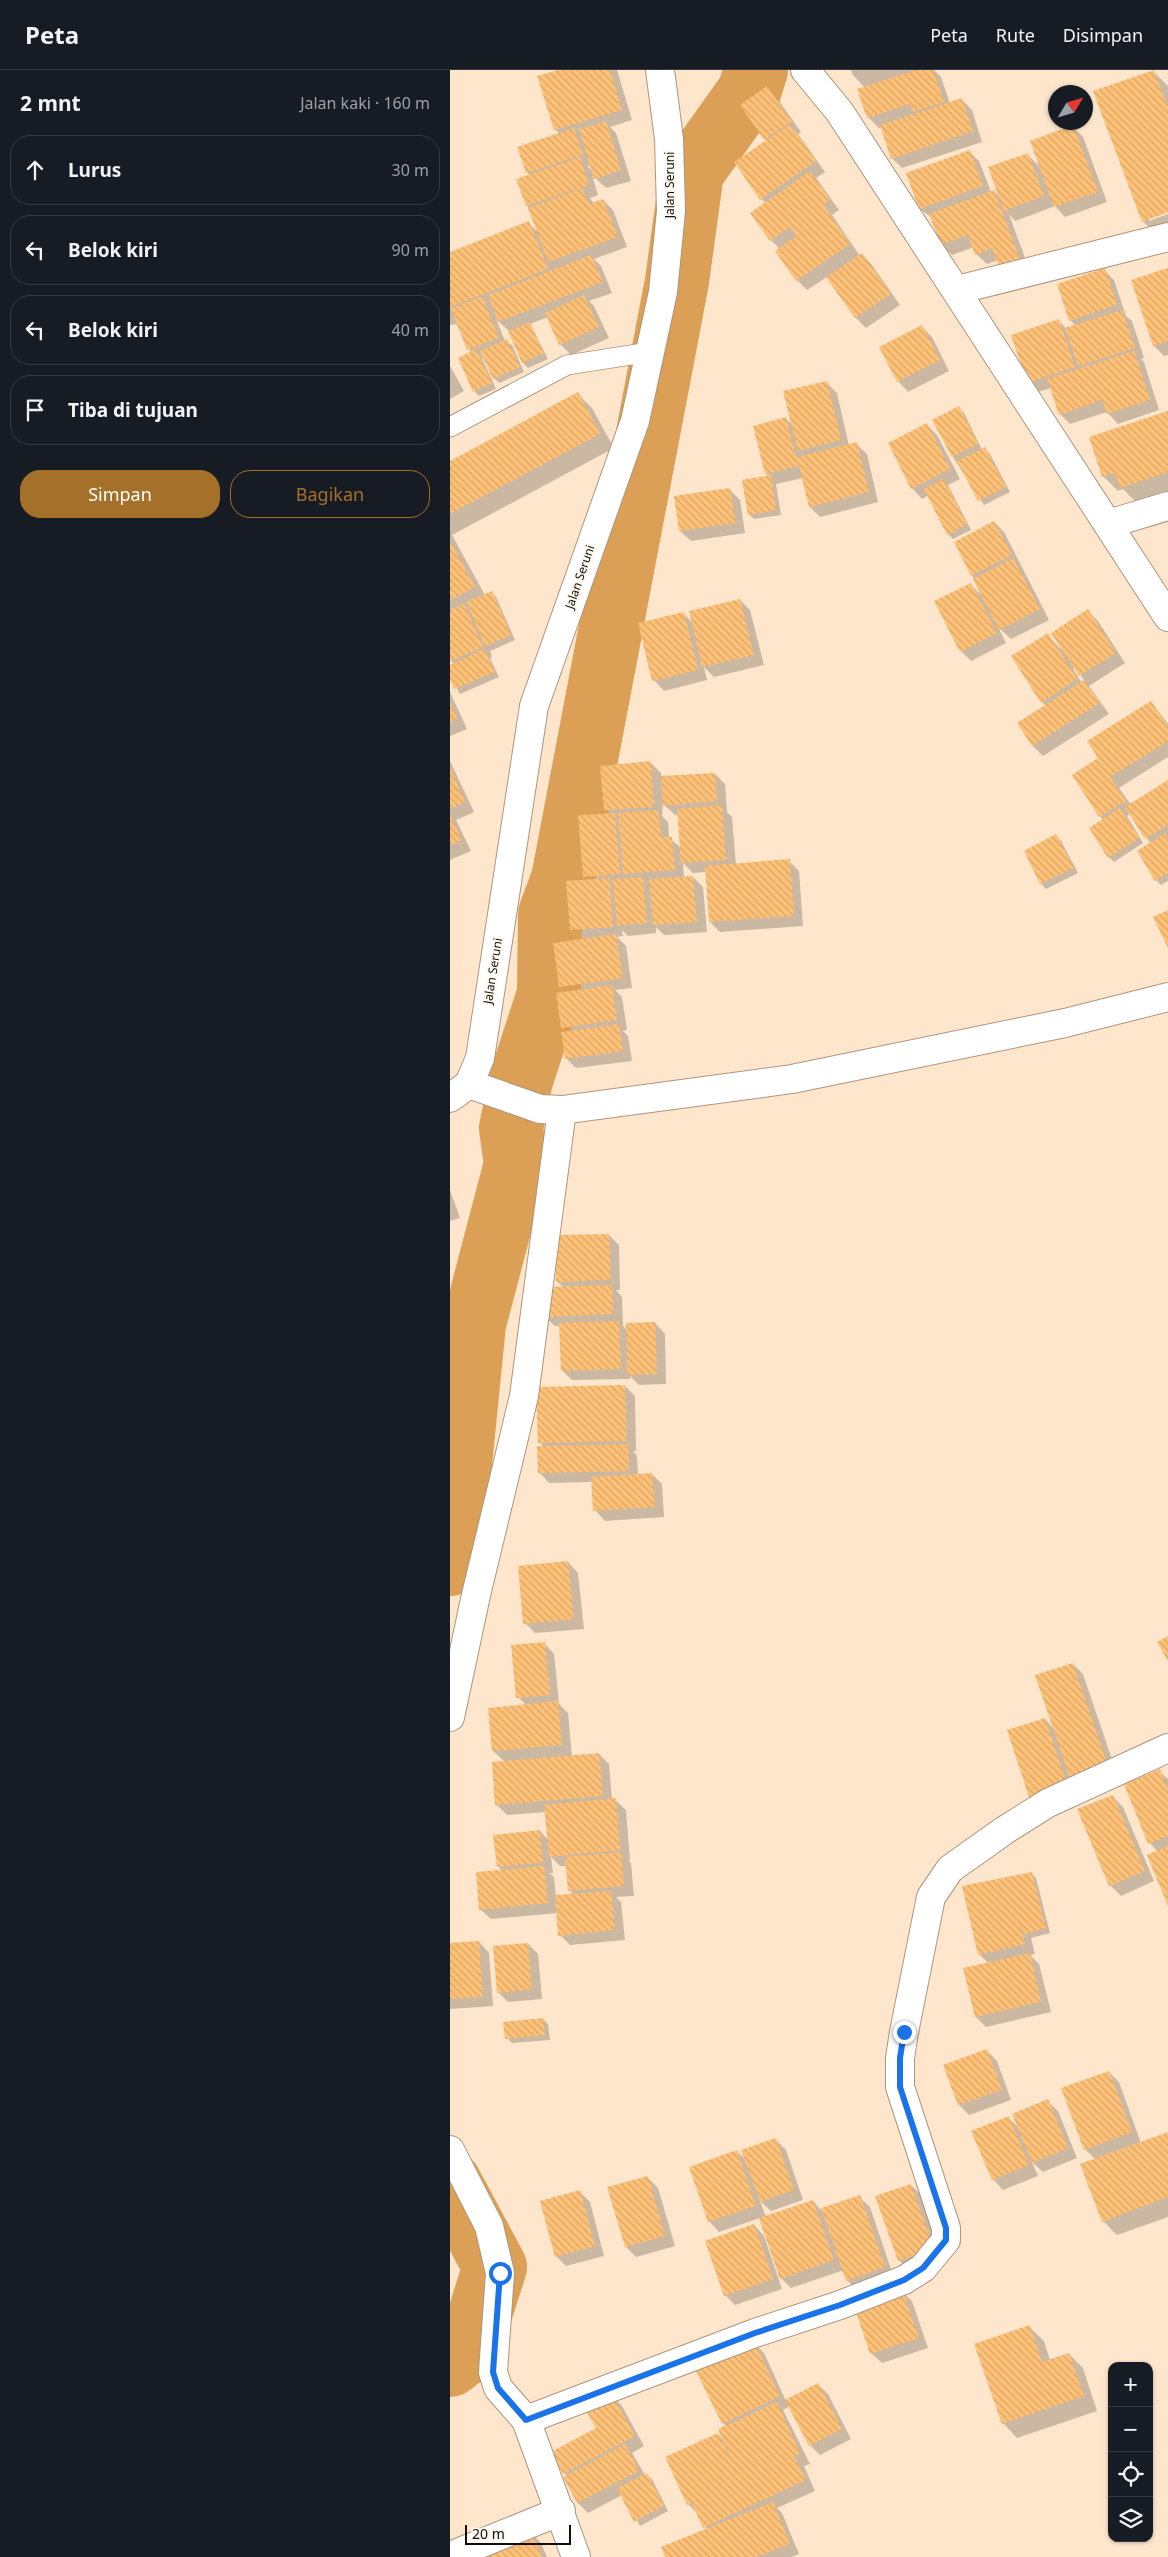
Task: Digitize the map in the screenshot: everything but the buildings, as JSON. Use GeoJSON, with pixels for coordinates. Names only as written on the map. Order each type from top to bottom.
{"type":"FeatureCollection","features":[{"type":"Feature","properties":{"kind":"street","name":"Jalan Seruni"},"geometry":{"type":"LineString","coordinates":[[459,1091],[480,1058],[534,706],[635,420],[662,292],[671,211],[669,139],[660,70]]}},
{"type":"Feature","properties":{"kind":"street"},"geometry":{"type":"LineString","coordinates":[[805,70],[839,111],[1168,617]]}},
{"type":"Feature","properties":{"kind":"street"},"geometry":{"type":"LineString","coordinates":[[957,290],[1168,237]]}},
{"type":"Feature","properties":{"kind":"street"},"geometry":{"type":"LineString","coordinates":[[1108,524],[1168,506]]}},
{"type":"Feature","properties":{"kind":"street"},"geometry":{"type":"LineString","coordinates":[[459,1091],[497,1094],[551,1109],[792,1079],[1065,1023],[1168,997]]}},
{"type":"Feature","properties":{"kind":"street"},"geometry":{"type":"LineString","coordinates":[[450,1717],[476,1594],[524,1396],[551,1109]]}},
{"type":"Feature","properties":{"kind":"street"},"geometry":{"type":"LineString","coordinates":[[526,2420],[755,2333],[840,2305],[904,2280],[923,2268],[946,2240],[946,2228],[900,2087],[900,2058],[931,1897],[950,1869],[1019,1821],[1048,1803],[1168,1748]]}},
{"type":"Feature","properties":{"kind":"street"},"geometry":{"type":"LineString","coordinates":[[450,2150],[489,2226],[500,2273],[493,2372],[498,2388],[526,2420],[535,2449],[561,2511],[576,2557]]}},
{"type":"Feature","properties":{"kind":"street"},"geometry":{"type":"LineString","coordinates":[[450,2556],[561,2511]]}},
{"type":"Feature","properties":{"kind":"lane"},"geometry":{"type":"LineString","coordinates":[[450,428],[567,365],[650,352]]}},
{"type":"Feature","properties":{"kind":"waterway"},"geometry":{"type":"LineString","coordinates":[[450,1564],[474,1324],[516,1164],[511,1128],[521,1080],[549,994],[550,914],[563,879],[677,281],[692,172],[749,92],[756,70]]}},
{"type":"Feature","properties":{"kind":"waterway"},"geometry":{"type":"LineString","coordinates":[[450,2183],[495,2267],[468,2351],[450,2365]]}},
{"type":"Feature","properties":{"kind":"route"},"geometry":{"type":"LineString","coordinates":[[500,2273],[493,2372],[498,2388],[526,2420],[755,2333],[840,2305],[904,2280],[923,2268],[946,2240],[946,2228],[900,2087],[900,2058],[904,2032]]}}]}
